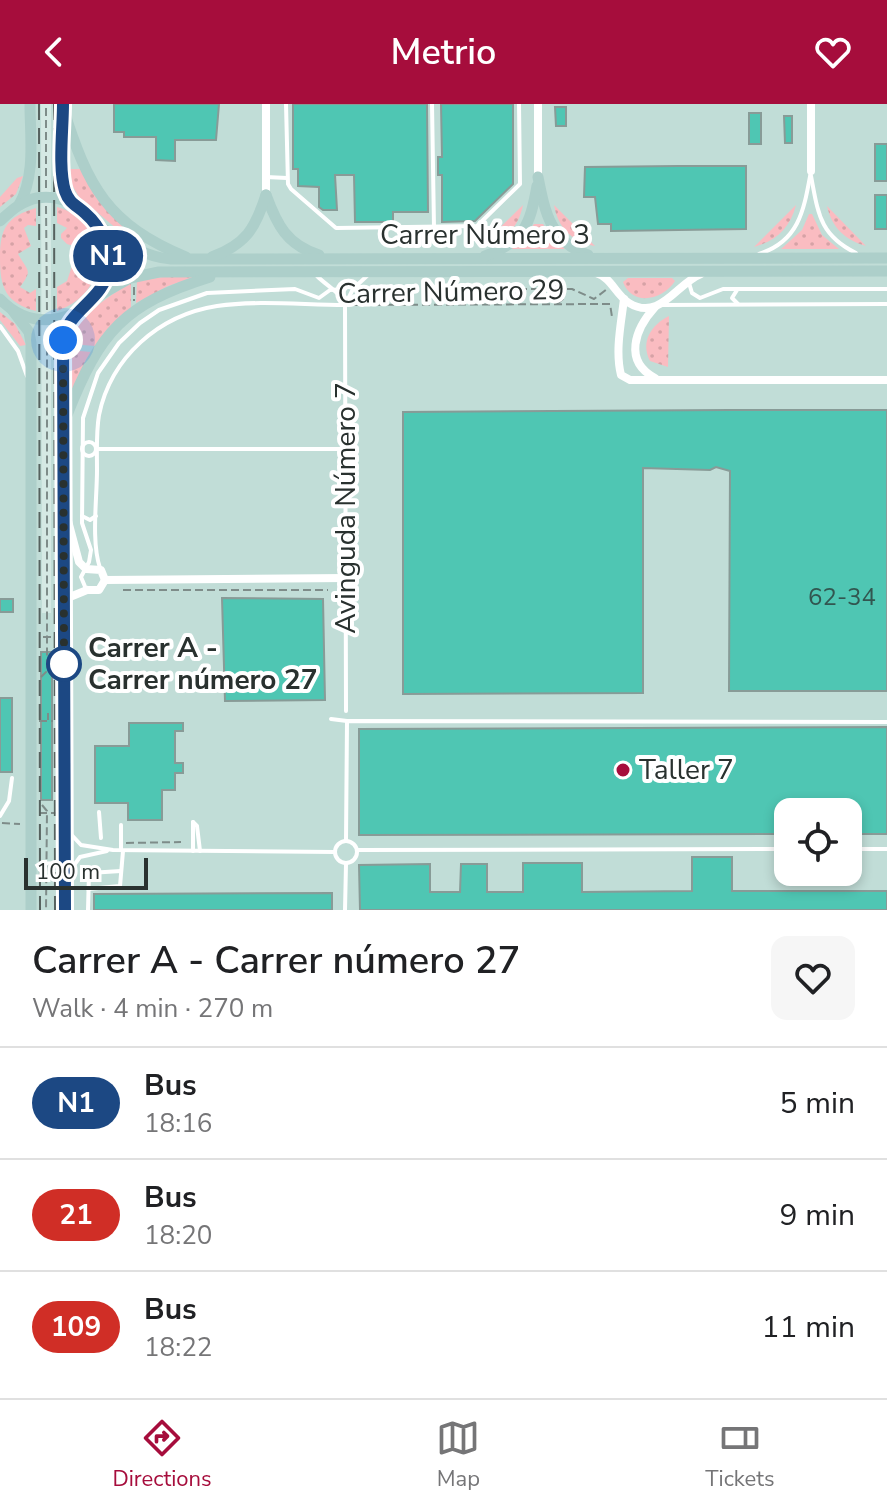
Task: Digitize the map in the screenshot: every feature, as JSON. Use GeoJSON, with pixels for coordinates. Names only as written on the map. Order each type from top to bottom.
{"type":"FeatureCollection","features":[{"type":"Feature","properties":{"kind":"main road"},"geometry":{"type":"LineString","coordinates":[[16,207],[26,193],[30,175],[30,104]]}},
{"type":"Feature","properties":{"kind":"main road"},"geometry":{"type":"LineString","coordinates":[[63,106],[64,184],[72,204]]}},
{"type":"Feature","properties":{"kind":"main road"},"geometry":{"type":"LineString","coordinates":[[63,106],[84,169],[108,206],[137,232],[159,246],[191,259]]}},
{"type":"Feature","properties":{"kind":"main road"},"geometry":{"type":"LineString","coordinates":[[538,177],[546,217],[555,233],[579,252],[598,258]]}},
{"type":"Feature","properties":{"kind":"main road"},"geometry":{"type":"LineString","coordinates":[[479,259],[504,248],[524,230],[532,212],[538,177]]}},
{"type":"Feature","properties":{"kind":"main road"},"geometry":{"type":"LineString","coordinates":[[207,259],[233,248],[249,234],[259,219],[266,195]]}},
{"type":"Feature","properties":{"kind":"main road"},"geometry":{"type":"LineString","coordinates":[[266,195],[279,228],[291,241],[307,252],[331,259]]}},
{"type":"Feature","properties":{"kind":"main road"},"geometry":{"type":"LineString","coordinates":[[0,218],[16,207],[46,198],[72,204]]}},
{"type":"Feature","properties":{"kind":"main road","name":"Carrer Número 3"},"geometry":{"type":"LineString","coordinates":[[72,204],[93,222],[151,256],[191,259],[887,258]]}},
{"type":"Feature","properties":{"kind":"main road"},"geometry":{"type":"LineString","coordinates":[[93,222],[103,237],[108,262],[106,279],[93,299]]}},
{"type":"Feature","properties":{"kind":"main road","name":"Carrer Número 3"},"geometry":{"type":"LineString","coordinates":[[80,310],[122,281],[144,274],[887,271]]}},
{"type":"Feature","properties":{"kind":"main road"},"geometry":{"type":"LineString","coordinates":[[64,423],[95,352],[117,324],[162,293],[220,274]]}},
{"type":"Feature","properties":{"kind":"main road"},"geometry":{"type":"LineString","coordinates":[[0,299],[13,311],[30,338],[31,910]]}},
{"type":"Feature","properties":{"kind":"main road"},"geometry":{"type":"LineString","coordinates":[[65,910],[63,340],[67,326],[80,310]]}},
{"type":"Feature","properties":{"kind":"main road"},"geometry":{"type":"LineString","coordinates":[[13,311],[31,319],[48,321],[80,310]]}},
{"type":"Feature","properties":{"kind":"street"},"geometry":{"type":"LineString","coordinates":[[266,104],[266,195]]}},
{"type":"Feature","properties":{"kind":"street"},"geometry":{"type":"LineString","coordinates":[[538,104],[538,177]]}},
{"type":"Feature","properties":{"kind":"street"},"geometry":{"type":"LineString","coordinates":[[811,104],[811,171]]}},
{"type":"Feature","properties":{"kind":"street"},"geometry":{"type":"LineString","coordinates":[[660,381],[645,372],[635,352],[638,328],[658,305],[674,296],[691,279],[713,271]]}},
{"type":"Feature","properties":{"kind":"street"},"geometry":{"type":"LineString","coordinates":[[591,272],[606,277],[624,299],[638,307],[658,305]]}},
{"type":"Feature","properties":{"kind":"street"},"geometry":{"type":"LineString","coordinates":[[624,299],[619,340],[621,375],[630,380],[887,380]]}},
{"type":"Feature","properties":{"kind":"street"},"geometry":{"type":"LineString","coordinates":[[64,509],[79,562],[86,569],[101,570],[105,580]]}},
{"type":"Feature","properties":{"kind":"street"},"geometry":{"type":"LineString","coordinates":[[105,580],[346,578]]}},
{"type":"Feature","properties":{"kind":"street"},"geometry":{"type":"LineString","coordinates":[[65,599],[87,590],[99,590],[105,580]]}},
{"type":"Feature","properties":{"kind":"lane"},"geometry":{"type":"LineString","coordinates":[[286,104],[287,178],[291,189],[336,228],[477,226],[520,184],[519,104]]}},
{"type":"Feature","properties":{"kind":"lane"},"geometry":{"type":"LineString","coordinates":[[432,104],[434,228]]}},
{"type":"Feature","properties":{"kind":"lane"},"geometry":{"type":"LineString","coordinates":[[811,171],[818,214],[824,228],[839,244],[865,258]]}},
{"type":"Feature","properties":{"kind":"lane"},"geometry":{"type":"LineString","coordinates":[[747,258],[768,251],[796,229],[804,210],[811,171]]}},
{"type":"Feature","properties":{"kind":"lane"},"geometry":{"type":"LineString","coordinates":[[266,177],[287,178]]}},
{"type":"Feature","properties":{"kind":"lane"},"geometry":{"type":"LineString","coordinates":[[315,273],[330,290],[341,296],[345,305]]}},
{"type":"Feature","properties":{"kind":"lane","name":"Avinguda Número 7"},"geometry":{"type":"LineString","coordinates":[[346,711],[345,305],[353,289],[370,273]]}},
{"type":"Feature","properties":{"kind":"lane"},"geometry":{"type":"LineString","coordinates":[[691,279],[691,290],[700,298],[719,290],[739,289],[887,289]]}},
{"type":"Feature","properties":{"kind":"lane","name":"Carrer Número 29"},"geometry":{"type":"LineString","coordinates":[[86,569],[91,547],[82,527],[83,418],[93,384],[111,353],[140,323],[171,304],[207,293],[295,289],[314,298],[330,290],[345,289]]}},
{"type":"Feature","properties":{"kind":"lane"},"geometry":{"type":"LineString","coordinates":[[739,289],[732,295],[739,304]]}},
{"type":"Feature","properties":{"kind":"lane"},"geometry":{"type":"LineString","coordinates":[[279,290],[284,300],[280,305]]}},
{"type":"Feature","properties":{"kind":"lane"},"geometry":{"type":"LineString","coordinates":[[658,305],[887,304]]}},
{"type":"Feature","properties":{"kind":"lane","name":"Carrer Número 29"},"geometry":{"type":"LineString","coordinates":[[101,570],[96,516],[99,418],[108,387],[127,356],[153,331],[180,316],[203,309],[228,305],[345,305]]}},
{"type":"Feature","properties":{"kind":"lane"},"geometry":{"type":"LineString","coordinates":[[0,326],[18,351],[31,392]]}},
{"type":"Feature","properties":{"kind":"lane"},"geometry":{"type":"LineString","coordinates":[[88,442],[95,444],[97,449],[96,454],[90,457],[85,456],[82,449],[88,442]]}},
{"type":"Feature","properties":{"kind":"lane"},"geometry":{"type":"LineString","coordinates":[[97,449],[346,449]]}},
{"type":"Feature","properties":{"kind":"lane"},"geometry":{"type":"LineString","coordinates":[[82,516],[90,520],[96,516]]}},
{"type":"Feature","properties":{"kind":"lane"},"geometry":{"type":"LineString","coordinates":[[86,569],[81,581],[87,590]]}},
{"type":"Feature","properties":{"kind":"lane"},"geometry":{"type":"LineString","coordinates":[[331,719],[887,722]]}},
{"type":"Feature","properties":{"kind":"lane"},"geometry":{"type":"LineString","coordinates":[[346,841],[347,721]]}},
{"type":"Feature","properties":{"kind":"lane"},"geometry":{"type":"LineString","coordinates":[[0,816],[9,801],[12,778]]}},
{"type":"Feature","properties":{"kind":"lane"},"geometry":{"type":"LineString","coordinates":[[99,812],[101,838]]}},
{"type":"Feature","properties":{"kind":"lane"},"geometry":{"type":"LineString","coordinates":[[193,822],[197,826],[196,851],[193,822]]}},
{"type":"Feature","properties":{"kind":"lane"},"geometry":{"type":"LineString","coordinates":[[65,824],[81,845],[113,850],[335,852]]}},
{"type":"Feature","properties":{"kind":"lane"},"geometry":{"type":"LineString","coordinates":[[88,889],[119,888],[121,825]]}},
{"type":"Feature","properties":{"kind":"lane"},"geometry":{"type":"LineString","coordinates":[[346,841],[357,850],[354,860],[346,863],[338,861],[335,852],[339,844],[346,841]]}},
{"type":"Feature","properties":{"kind":"lane"},"geometry":{"type":"LineString","coordinates":[[357,850],[774,849]]}},
{"type":"Feature","properties":{"kind":"lane"},"geometry":{"type":"LineString","coordinates":[[862,849],[887,849]]}},
{"type":"Feature","properties":{"kind":"lane"},"geometry":{"type":"LineString","coordinates":[[65,878],[80,857],[113,850]]}},
{"type":"Feature","properties":{"kind":"lane"},"geometry":{"type":"LineString","coordinates":[[345,910],[346,863]]}},
{"type":"Feature","properties":{"kind":"lane"},"geometry":{"type":"LineString","coordinates":[[88,910],[90,872],[121,871]]}},
{"type":"Feature","properties":{"kind":"path"},"geometry":{"type":"LineString","coordinates":[[46,104],[46,190]]}},
{"type":"Feature","properties":{"kind":"path"},"geometry":{"type":"LineString","coordinates":[[46,206],[47,312]]}},
{"type":"Feature","properties":{"kind":"path","name":"Carrer Número 29"},"geometry":{"type":"LineString","coordinates":[[353,289],[556,289],[575,290],[597,298],[608,288],[606,277]]}},
{"type":"Feature","properties":{"kind":"path"},"geometry":{"type":"LineString","coordinates":[[134,282],[134,306]]}},
{"type":"Feature","properties":{"kind":"path"},"geometry":{"type":"LineString","coordinates":[[556,289],[563,297],[562,302],[556,304]]}},
{"type":"Feature","properties":{"kind":"path","name":"Carrer Número 29"},"geometry":{"type":"LineString","coordinates":[[345,305],[610,304],[612,314]]}},
{"type":"Feature","properties":{"kind":"path"},"geometry":{"type":"LineString","coordinates":[[47,331],[47,671]]}},
{"type":"Feature","properties":{"kind":"path"},"geometry":{"type":"LineString","coordinates":[[123,590],[328,590]]}},
{"type":"Feature","properties":{"kind":"path"},"geometry":{"type":"LineString","coordinates":[[37,636],[57,637]]}},
{"type":"Feature","properties":{"kind":"path"},"geometry":{"type":"LineString","coordinates":[[46,729],[48,713]]}},
{"type":"Feature","properties":{"kind":"path"},"geometry":{"type":"LineString","coordinates":[[39,721],[54,721]]}},
{"type":"Feature","properties":{"kind":"path"},"geometry":{"type":"LineString","coordinates":[[46,910],[47,812]]}},
{"type":"Feature","properties":{"kind":"path"},"geometry":{"type":"LineString","coordinates":[[37,813],[58,813]]}},
{"type":"Feature","properties":{"kind":"path"},"geometry":{"type":"LineString","coordinates":[[0,822],[20,824]]}},
{"type":"Feature","properties":{"kind":"path"},"geometry":{"type":"LineString","coordinates":[[121,843],[181,842]]}},
{"type":"Feature","properties":{"kind":"shaded area"},"geometry":{"type":"Polygon","coordinates":[[[0,104],[41,104],[42,613],[51,613],[51,104],[887,104],[887,910],[0,910],[0,104]]]}},
{"type":"Feature","properties":{"kind":"shaded area"},"geometry":{"type":"Polygon","coordinates":[[[70,169],[81,169],[131,232],[130,240],[79,197],[72,185],[70,169]]]}},
{"type":"Feature","properties":{"kind":"shaded area"},"geometry":{"type":"Polygon","coordinates":[[[23,176],[16,194],[0,207],[0,197],[17,178],[23,176]]]}},
{"type":"Feature","properties":{"kind":"shaded area"},"geometry":{"type":"Polygon","coordinates":[[[523,205],[518,221],[509,233],[496,242],[480,247],[523,205]]]}},
{"type":"Feature","properties":{"kind":"shaded area"},"geometry":{"type":"Polygon","coordinates":[[[554,205],[595,246],[567,233],[554,205]]]}},
{"type":"Feature","properties":{"kind":"shaded area"},"geometry":{"type":"Polygon","coordinates":[[[796,205],[781,232],[754,247],[796,205]]]}},
{"type":"Feature","properties":{"kind":"shaded area"},"geometry":{"type":"Polygon","coordinates":[[[827,206],[866,246],[840,232],[827,206]]]}},
{"type":"Feature","properties":{"kind":"shaded area"},"geometry":{"type":"Polygon","coordinates":[[[57,207],[76,215],[89,227],[99,258],[96,274],[88,289],[75,302],[57,311],[57,287],[67,281],[72,266],[82,264],[85,259],[79,248],[61,238],[67,228],[57,223],[57,207]]]}},
{"type":"Feature","properties":{"kind":"shaded area"},"geometry":{"type":"Polygon","coordinates":[[[36,208],[36,226],[24,228],[31,246],[18,254],[28,270],[20,287],[30,293],[36,289],[36,311],[11,299],[3,286],[0,259],[1,240],[6,226],[17,216],[36,208]]]}},
{"type":"Feature","properties":{"kind":"shaded area"},"geometry":{"type":"Polygon","coordinates":[[[809,214],[812,214],[822,235],[839,249],[781,249],[802,230],[809,214]]]}},
{"type":"Feature","properties":{"kind":"shaded area"},"geometry":{"type":"Polygon","coordinates":[[[534,224],[543,224],[550,236],[565,249],[510,249],[534,224]]]}},
{"type":"Feature","properties":{"kind":"shaded area"},"geometry":{"type":"Polygon","coordinates":[[[115,244],[131,253],[131,273],[115,279],[115,244]]]}},
{"type":"Feature","properties":{"kind":"shaded area"},"geometry":{"type":"Polygon","coordinates":[[[176,275],[197,276],[168,286],[136,303],[137,281],[176,275]]]}},
{"type":"Feature","properties":{"kind":"shaded area"},"geometry":{"type":"Polygon","coordinates":[[[628,278],[672,278],[675,281],[663,293],[640,298],[627,290],[623,282],[628,278]]]}},
{"type":"Feature","properties":{"kind":"shaded area"},"geometry":{"type":"Polygon","coordinates":[[[131,283],[131,308],[95,346],[70,344],[85,317],[131,283]]]}},
{"type":"Feature","properties":{"kind":"shaded area"},"geometry":{"type":"Polygon","coordinates":[[[0,312],[15,324],[26,345],[20,346],[0,320],[0,312]]]}},
{"type":"Feature","properties":{"kind":"shaded area"},"geometry":{"type":"Polygon","coordinates":[[[669,316],[668,367],[650,361],[646,347],[652,329],[669,316]]]}},
{"type":"Feature","properties":{"kind":"shaded area"},"geometry":{"type":"Polygon","coordinates":[[[70,350],[91,352],[70,394],[70,350]]]}},
{"type":"Feature","properties":{"kind":"building"},"geometry":{"type":"Polygon","coordinates":[[[114,104],[219,104],[216,140],[175,140],[175,161],[156,160],[156,137],[124,137],[124,132],[114,132],[114,104]]]}},
{"type":"Feature","properties":{"kind":"building"},"geometry":{"type":"Polygon","coordinates":[[[293,104],[427,104],[428,212],[393,212],[393,222],[355,222],[354,175],[335,175],[337,210],[319,207],[319,187],[298,186],[298,169],[293,169],[293,104]]]}},
{"type":"Feature","properties":{"kind":"building"},"geometry":{"type":"Polygon","coordinates":[[[441,104],[513,104],[513,184],[475,221],[442,222],[442,175],[438,175],[438,157],[442,157],[441,104]]]}},
{"type":"Feature","properties":{"kind":"building"},"geometry":{"type":"Polygon","coordinates":[[[555,107],[566,107],[566,126],[556,126],[555,107]]]}},
{"type":"Feature","properties":{"kind":"building"},"geometry":{"type":"Polygon","coordinates":[[[749,113],[761,113],[761,144],[749,144],[749,113]]]}},
{"type":"Feature","properties":{"kind":"building"},"geometry":{"type":"Polygon","coordinates":[[[784,116],[792,116],[792,143],[785,143],[784,116]]]}},
{"type":"Feature","properties":{"kind":"building"},"geometry":{"type":"Polygon","coordinates":[[[875,144],[887,144],[887,181],[875,181],[875,144]]]}},
{"type":"Feature","properties":{"kind":"building"},"geometry":{"type":"Polygon","coordinates":[[[746,166],[746,229],[611,231],[611,224],[598,224],[595,197],[584,197],[585,167],[746,166]]]}},
{"type":"Feature","properties":{"kind":"building"},"geometry":{"type":"Polygon","coordinates":[[[875,195],[887,195],[887,229],[875,229],[875,195]]]}},
{"type":"Feature","properties":{"kind":"building"},"geometry":{"type":"Polygon","coordinates":[[[887,410],[887,691],[729,691],[730,471],[716,467],[710,470],[643,468],[643,693],[403,694],[403,412],[887,410]]]}},
{"type":"Feature","properties":{"kind":"building"},"geometry":{"type":"Polygon","coordinates":[[[222,598],[323,599],[325,700],[225,701],[222,598]]]}},
{"type":"Feature","properties":{"kind":"building"},"geometry":{"type":"Polygon","coordinates":[[[0,599],[13,599],[13,612],[0,612],[0,599]]]}},
{"type":"Feature","properties":{"kind":"building"},"geometry":{"type":"Polygon","coordinates":[[[41,652],[52,652],[52,800],[41,800],[41,652]]]}},
{"type":"Feature","properties":{"kind":"building"},"geometry":{"type":"Polygon","coordinates":[[[0,698],[12,698],[12,772],[0,772],[0,698]]]}},
{"type":"Feature","properties":{"kind":"building"},"geometry":{"type":"Polygon","coordinates":[[[129,723],[183,723],[183,731],[175,731],[175,763],[183,763],[183,773],[175,773],[175,790],[162,790],[162,820],[128,820],[128,803],[95,803],[95,746],[129,746],[129,723]]]}},
{"type":"Feature","properties":{"kind":"building","name":"Taller 7"},"geometry":{"type":"Polygon","coordinates":[[[887,727],[887,834],[862,834],[862,798],[774,798],[774,834],[359,835],[359,729],[887,727]]]}},
{"type":"Feature","properties":{"kind":"building"},"geometry":{"type":"Polygon","coordinates":[[[692,857],[732,857],[732,891],[887,891],[887,910],[360,910],[359,865],[430,864],[430,892],[460,892],[461,864],[487,864],[487,892],[523,892],[523,863],[582,863],[582,892],[692,891],[692,857]]]}},
{"type":"Feature","properties":{"kind":"building"},"geometry":{"type":"Polygon","coordinates":[[[332,893],[332,910],[94,910],[94,894],[332,893]]]}},
{"type":"Feature","properties":{"kind":"railway"},"geometry":{"type":"LineString","coordinates":[[39,104],[40,910]]}},
{"type":"Feature","properties":{"kind":"railway"},"geometry":{"type":"LineString","coordinates":[[54,104],[55,910]]}},
{"type":"Feature","properties":{"kind":"bus line","name":"N1"},"geometry":{"type":"LineString","coordinates":[[63,104],[65,189],[72,204],[88,216],[99,230],[108,253],[108,270],[102,287],[67,326],[63,340],[65,910]]}},
{"type":"Feature","properties":{"kind":"place","name":"Carrer A - Carrer número 27"},"geometry":{"type":"Point","coordinates":[64,664]}},
{"type":"Feature","properties":{"kind":"place","name":"Taller 7"},"geometry":{"type":"Point","coordinates":[623,770]}},
{"type":"Feature","properties":{"kind":"route"},"geometry":{"type":"LineString","coordinates":[[63,340],[64,664]]}}]}
